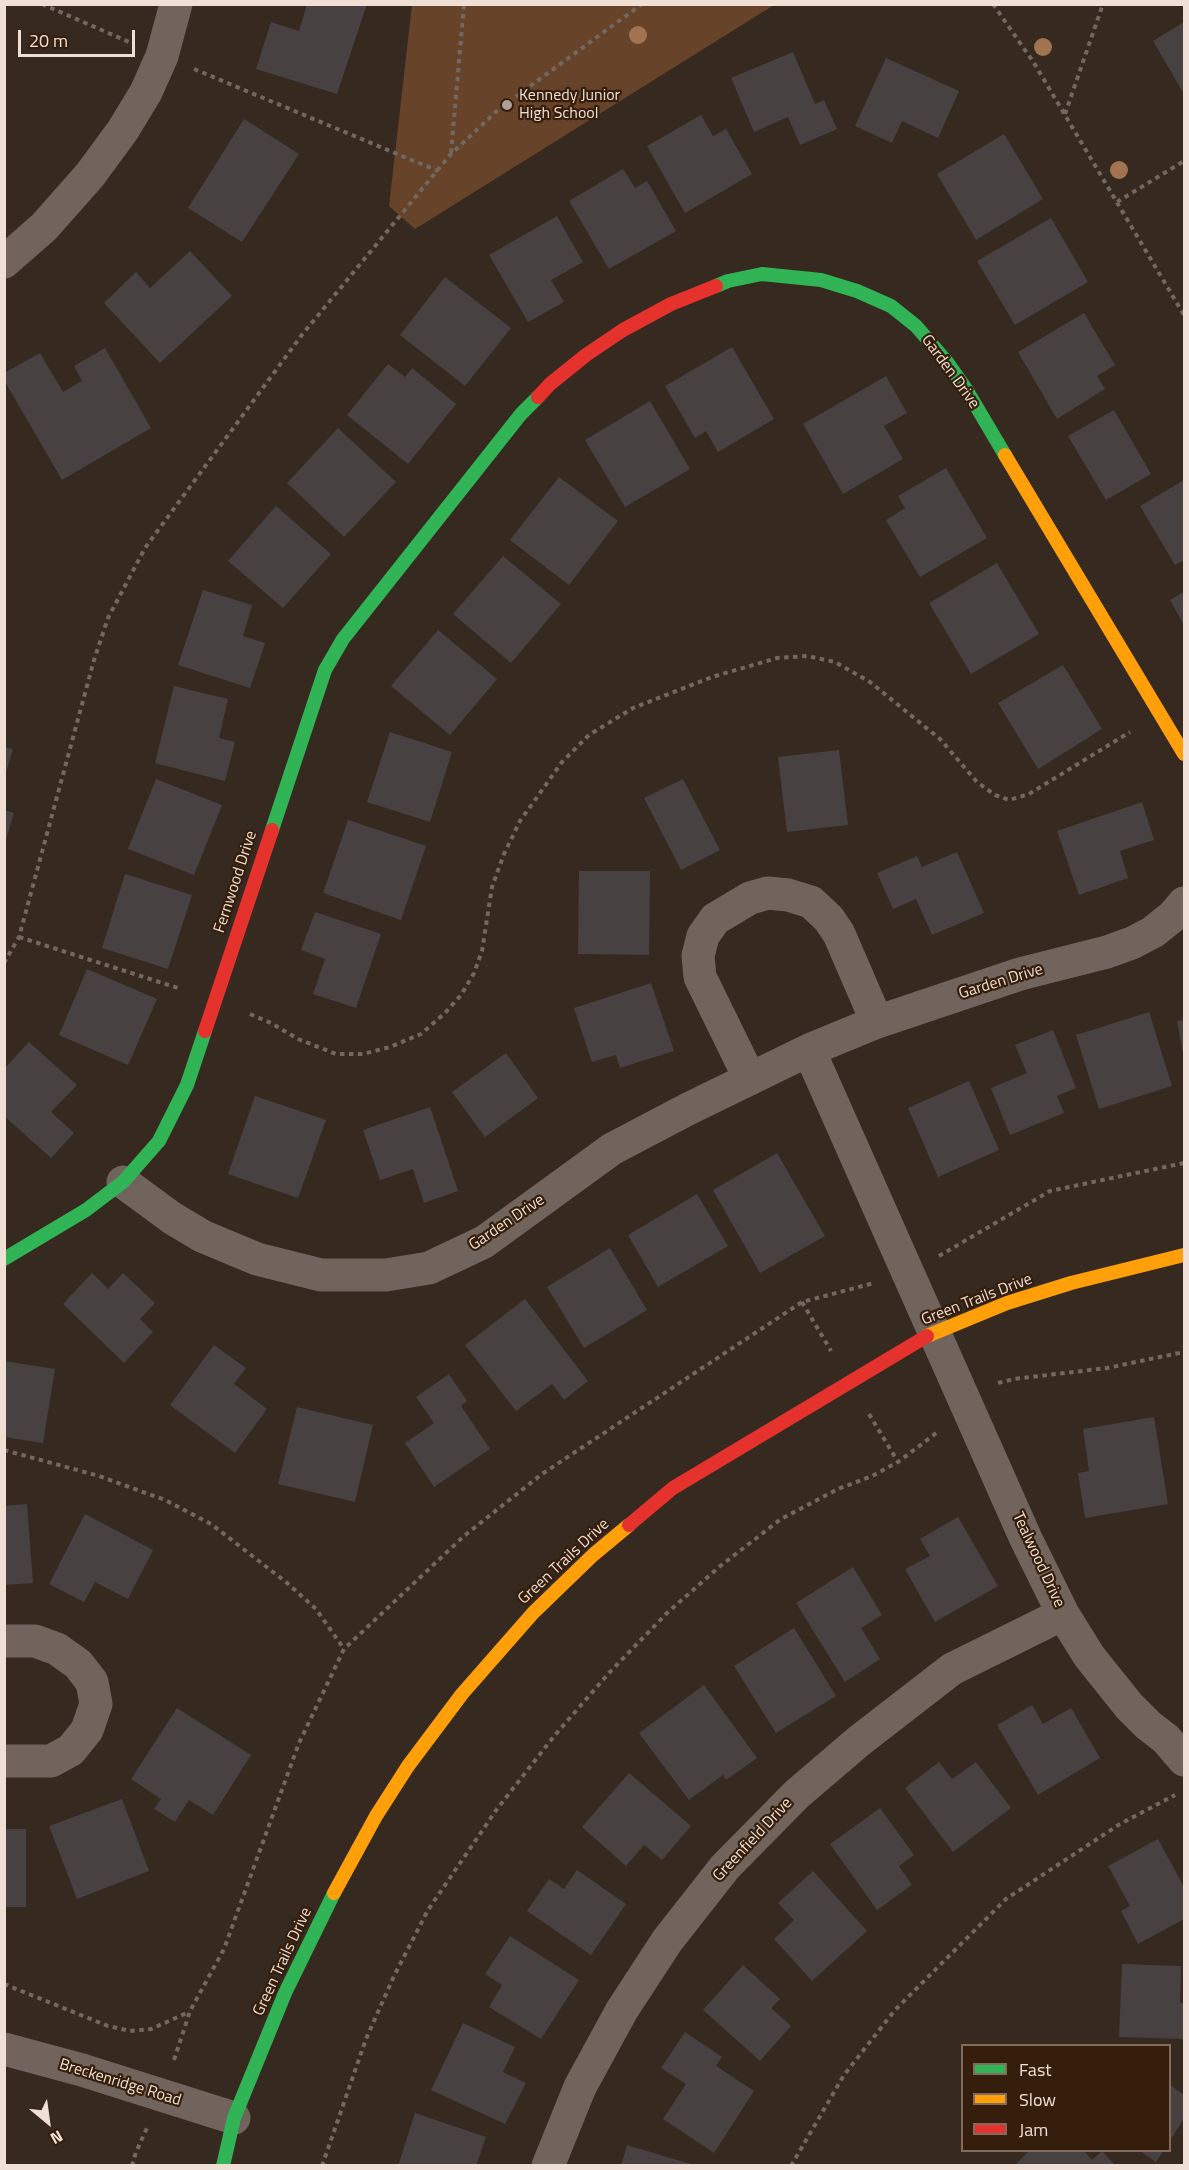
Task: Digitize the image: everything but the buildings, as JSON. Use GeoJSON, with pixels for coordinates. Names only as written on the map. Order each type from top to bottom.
{"type":"FeatureCollection","features":[{"type":"Feature","properties":{"kind":"street"},"geometry":{"type":"LineString","coordinates":[[4,262],[44,227],[90,175],[123,130],[146,92],[162,56],[176,4]]}},
{"type":"Feature","properties":{"kind":"street","name":"Garden Drive"},"geometry":{"type":"LineString","coordinates":[[468,480],[521,414],[550,384],[586,355],[623,330],[671,304],[728,280],[762,274],[821,280],[857,291],[891,306],[916,326],[947,362],[972,399],[1185,754]]}},
{"type":"Feature","properties":{"kind":"street","name":"Fernwood Drive"},"geometry":{"type":"LineString","coordinates":[[4,1259],[86,1210],[123,1182],[159,1141],[187,1085],[324,670],[343,639],[468,480]]}},
{"type":"Feature","properties":{"kind":"street"},"geometry":{"type":"LineString","coordinates":[[750,1079],[700,977],[698,956],[703,936],[715,919],[750,898],[768,893],[788,895],[811,902],[829,919],[839,934],[877,1022]]}},
{"type":"Feature","properties":{"kind":"street","name":"Garden Drive"},"geometry":{"type":"LineString","coordinates":[[123,1182],[172,1218],[202,1236],[257,1259],[321,1275],[386,1275],[429,1268],[484,1242],[612,1149],[809,1050],[877,1022],[1020,974],[1107,952],[1132,943],[1153,932],[1185,903]]}},
{"type":"Feature","properties":{"kind":"street"},"geometry":{"type":"LineString","coordinates":[[809,1050],[934,1332]]}},
{"type":"Feature","properties":{"kind":"street","name":"Green Trails Drive"},"geometry":{"type":"LineString","coordinates":[[223,2166],[234,2118],[285,1993],[314,1930],[376,1815],[408,1766],[462,1694],[533,1613],[593,1555],[673,1488],[934,1332],[1007,1303],[1071,1283],[1185,1255]]}},
{"type":"Feature","properties":{"kind":"street","name":"Tealwood Drive"},"geometry":{"type":"LineString","coordinates":[[934,1332],[1026,1539],[1063,1614],[1089,1656],[1129,1706],[1166,1739],[1185,1760]]}},
{"type":"Feature","properties":{"kind":"street","name":"Greenfield Drive"},"geometry":{"type":"LineString","coordinates":[[548,2166],[580,2087],[622,2010],[667,1941],[725,1867],[797,1794],[859,1741],[952,1669],[1063,1614]]}},
{"type":"Feature","properties":{"kind":"street"},"geometry":{"type":"LineString","coordinates":[[4,1641],[35,1641],[57,1649],[78,1665],[92,1682],[96,1704],[87,1730],[71,1750],[51,1761],[4,1761]]}},
{"type":"Feature","properties":{"kind":"street","name":"Breckenridge Road"},"geometry":{"type":"LineString","coordinates":[[4,2049],[82,2070],[234,2118]]}},
{"type":"Feature","properties":{"kind":"path"},"geometry":{"type":"LineString","coordinates":[[42,4],[438,171]]}},
{"type":"Feature","properties":{"kind":"path"},"geometry":{"type":"LineString","coordinates":[[450,155],[464,4]]}},
{"type":"Feature","properties":{"kind":"path"},"geometry":{"type":"LineString","coordinates":[[4,963],[19,937],[94,660],[108,618],[145,548],[301,336],[450,155],[499,109],[642,4]]}},
{"type":"Feature","properties":{"kind":"path"},"geometry":{"type":"LineString","coordinates":[[993,4],[1034,63],[1185,315]]}},
{"type":"Feature","properties":{"kind":"path"},"geometry":{"type":"LineString","coordinates":[[1064,115],[1103,4]]}},
{"type":"Feature","properties":{"kind":"path"},"geometry":{"type":"LineString","coordinates":[[1117,202],[1185,161]]}},
{"type":"Feature","properties":{"kind":"path"},"geometry":{"type":"LineString","coordinates":[[19,937],[215,1000],[271,1023],[298,1040],[336,1054],[363,1054],[390,1047],[421,1034],[462,995],[474,973],[482,951],[492,887],[504,854],[520,821],[562,762],[589,735],[633,708],[712,677],[777,658],[807,656],[835,662],[870,682],[940,739],[977,782],[995,795],[1008,800],[1029,794],[1135,729],[1166,724]]}},
{"type":"Feature","properties":{"kind":"path"},"geometry":{"type":"LineString","coordinates":[[322,2166],[366,2039],[394,1976],[428,1910],[497,1809],[563,1726],[609,1673],[666,1614],[728,1560],[781,1519],[838,1489],[872,1476],[898,1462],[924,1444],[990,1385],[1014,1379],[1107,1368],[1185,1352]]}},
{"type":"Feature","properties":{"kind":"path"},"geometry":{"type":"LineString","coordinates":[[4,1450],[99,1476],[165,1500],[211,1524],[286,1582],[316,1609],[344,1649]]}},
{"type":"Feature","properties":{"kind":"path"},"geometry":{"type":"LineString","coordinates":[[791,2166],[844,2075],[895,2010],[1006,1899],[1120,1824],[1163,1800],[1185,1792]]}},
{"type":"Feature","properties":{"kind":"path"},"geometry":{"type":"LineString","coordinates":[[4,1984],[108,2026],[130,2031],[151,2029],[189,2011]]}},
{"type":"Feature","properties":{"kind":"shaded area","name":"Kennedy Junior High School"},"geometry":{"type":"Polygon","coordinates":[[[412,4],[774,5],[415,229],[389,206],[412,4]]]}},
{"type":"Feature","properties":{"kind":"traffic: fast"},"geometry":{"type":"LineString","coordinates":[[716,286],[728,281],[762,274],[821,280],[857,291],[891,306],[916,326],[947,362],[966,389],[1005,455]]}},
{"type":"Feature","properties":{"kind":"traffic: fast"},"geometry":{"type":"LineString","coordinates":[[272,830],[325,670],[343,639],[521,414],[538,397]]}},
{"type":"Feature","properties":{"kind":"traffic: fast"},"geometry":{"type":"LineString","coordinates":[[4,1259],[86,1210],[123,1182],[159,1141],[187,1085],[205,1031]]}},
{"type":"Feature","properties":{"kind":"traffic: fast"},"geometry":{"type":"LineString","coordinates":[[223,2166],[234,2118],[285,1993],[334,1893]]}},
{"type":"Feature","properties":{"kind":"traffic: slow"},"geometry":{"type":"LineString","coordinates":[[1005,455],[1184,754]]}},
{"type":"Feature","properties":{"kind":"traffic: slow"},"geometry":{"type":"LineString","coordinates":[[927,1336],[1007,1303],[1071,1283],[1184,1255]]}},
{"type":"Feature","properties":{"kind":"traffic: slow"},"geometry":{"type":"LineString","coordinates":[[334,1893],[376,1816],[408,1766],[462,1694],[533,1613],[593,1555],[629,1525]]}},
{"type":"Feature","properties":{"kind":"traffic: jam"},"geometry":{"type":"LineString","coordinates":[[538,397],[550,384],[586,355],[623,330],[671,304],[716,286]]}},
{"type":"Feature","properties":{"kind":"traffic: jam"},"geometry":{"type":"LineString","coordinates":[[205,1031],[272,830]]}},
{"type":"Feature","properties":{"kind":"traffic: jam"},"geometry":{"type":"LineString","coordinates":[[629,1525],[673,1488],[927,1336]]}},
{"type":"Feature","properties":{"kind":"place","name":"Kennedy Junior High School"},"geometry":{"type":"Point","coordinates":[507,105]}}]}
